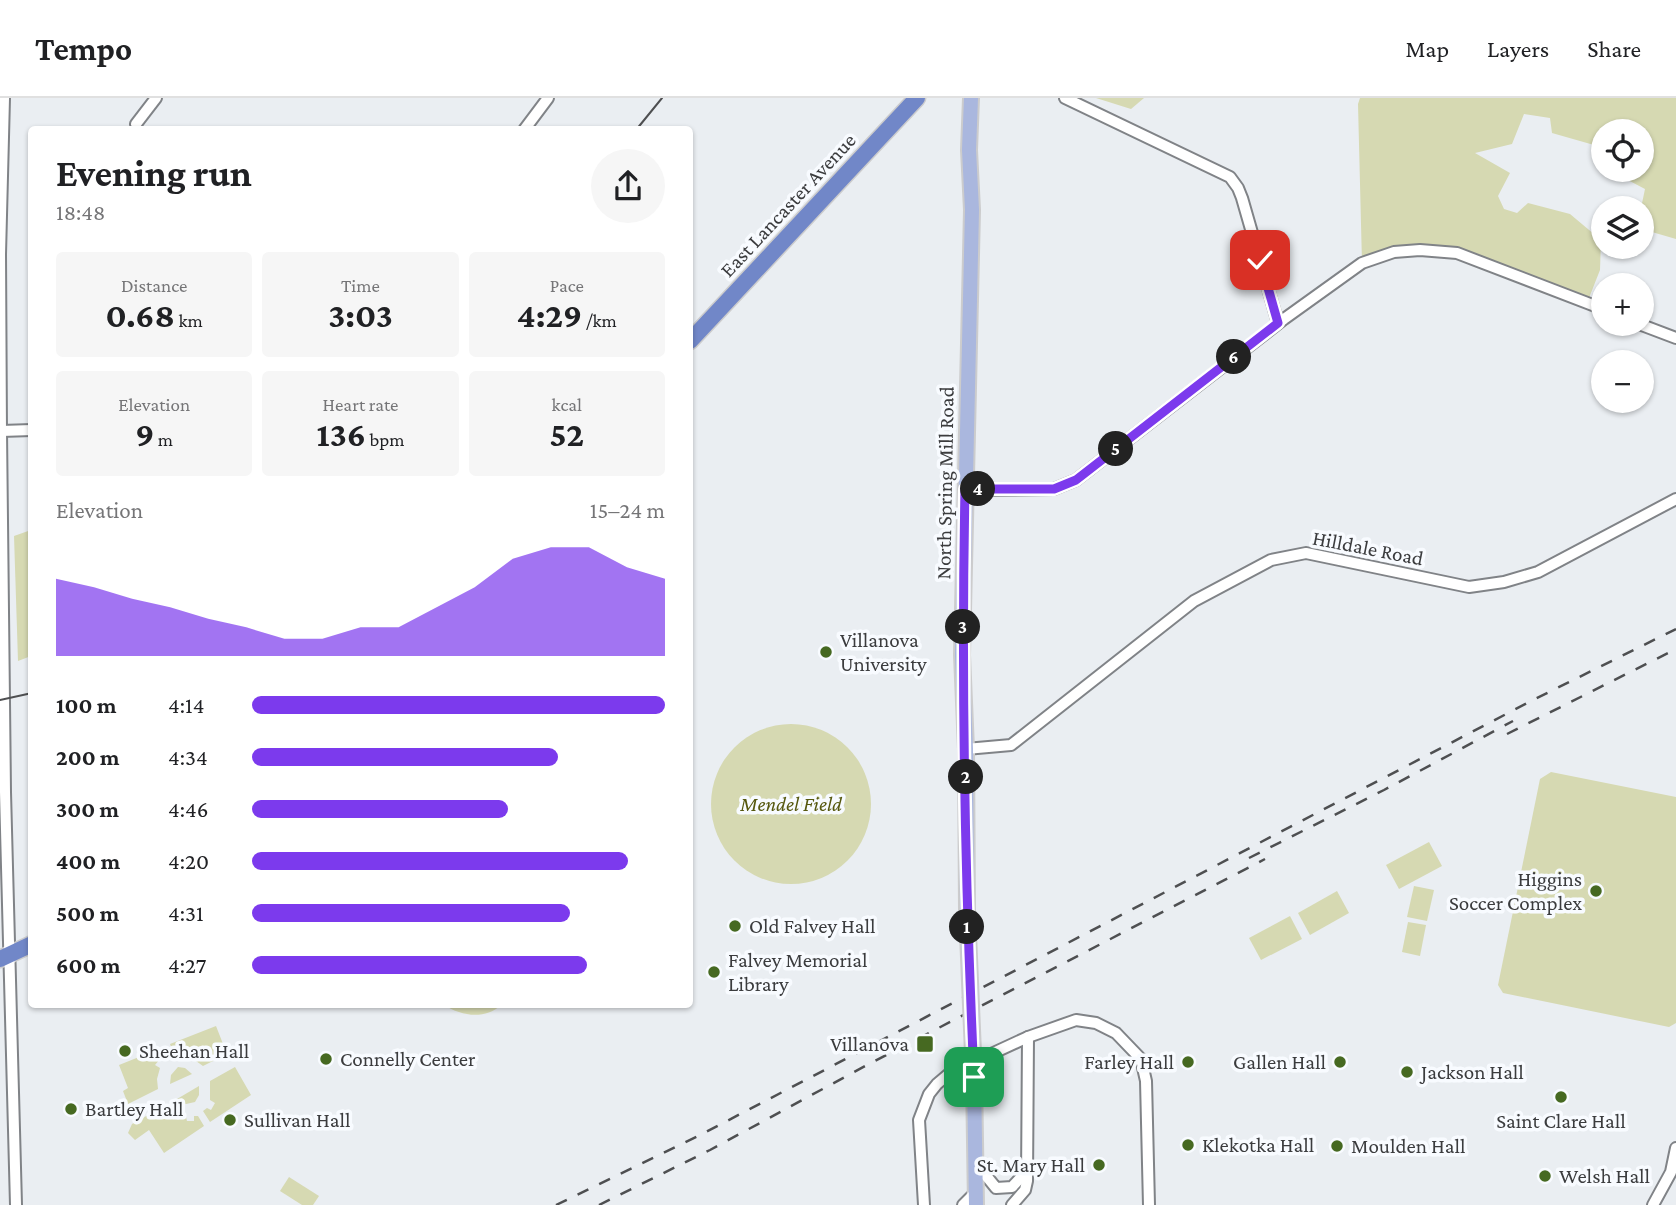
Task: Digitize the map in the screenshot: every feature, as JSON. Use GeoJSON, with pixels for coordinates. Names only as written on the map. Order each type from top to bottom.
{"type":"FeatureCollection","features":[{"type":"Feature","properties":{"kind":"highway","name":"East Lancaster Avenue"},"geometry":{"type":"LineString","coordinates":[[693,338],[917,98]]}},
{"type":"Feature","properties":{"kind":"highway"},"geometry":{"type":"LineString","coordinates":[[5,957],[28,946]]}},
{"type":"Feature","properties":{"kind":"main road","name":"North Spring Mill Road"},"geometry":{"type":"LineString","coordinates":[[971,98],[962,655],[976,1198]]}},
{"type":"Feature","properties":{"kind":"street"},"geometry":{"type":"LineString","coordinates":[[4,98],[1,146],[1,431],[5,957],[16,1205]]}},
{"type":"Feature","properties":{"kind":"street"},"geometry":{"type":"LineString","coordinates":[[136,124],[156,98]]}},
{"type":"Feature","properties":{"kind":"street"},"geometry":{"type":"LineString","coordinates":[[527,126],[548,98]]}},
{"type":"Feature","properties":{"kind":"street"},"geometry":{"type":"LineString","coordinates":[[1065,98],[1230,177],[1242,198],[1278,323]]}},
{"type":"Feature","properties":{"kind":"street"},"geometry":{"type":"LineString","coordinates":[[965,489],[1054,489],[1076,480],[1278,323],[1362,264],[1394,252],[1420,250],[1457,253],[1591,304]]}},
{"type":"Feature","properties":{"kind":"street"},"geometry":{"type":"LineString","coordinates":[[1654,330],[1676,338]]}},
{"type":"Feature","properties":{"kind":"street"},"geometry":{"type":"LineString","coordinates":[[1,431],[28,430]]}},
{"type":"Feature","properties":{"kind":"street","name":"Hilldale Road"},"geometry":{"type":"LineString","coordinates":[[966,749],[1011,746],[1194,601],[1272,560],[1306,553],[1469,587],[1504,582],[1538,572],[1676,499]]}},
{"type":"Feature","properties":{"kind":"street"},"geometry":{"type":"LineString","coordinates":[[924,1205],[919,1120],[929,1094],[950,1073],[1028,1037],[1076,1020],[1096,1023],[1116,1033],[1141,1059],[1146,1081],[1149,1205]]}},
{"type":"Feature","properties":{"kind":"street"},"geometry":{"type":"LineString","coordinates":[[1012,1205],[1025,1190],[1027,1171],[1028,1037]]}},
{"type":"Feature","properties":{"kind":"street"},"geometry":{"type":"LineString","coordinates":[[1653,1205],[1671,1172],[1676,1148]]}},
{"type":"Feature","properties":{"kind":"street"},"geometry":{"type":"LineString","coordinates":[[975,1162],[996,1188],[1012,1186],[1027,1171]]}},
{"type":"Feature","properties":{"kind":"street"},"geometry":{"type":"LineString","coordinates":[[964,1205],[976,1198]]}},
{"type":"Feature","properties":{"kind":"green space"},"geometry":{"type":"Polygon","coordinates":[[[1096,98],[1144,98],[1131,109],[1096,98]]]}},
{"type":"Feature","properties":{"kind":"green space"},"geometry":{"type":"Polygon","coordinates":[[[1360,98],[1676,98],[1676,239],[1654,233],[1654,196],[1644,196],[1645,189],[1632,182],[1654,182],[1654,119],[1591,119],[1591,144],[1552,133],[1550,118],[1524,114],[1512,144],[1475,153],[1510,173],[1498,196],[1504,209],[1517,213],[1528,203],[1570,214],[1591,232],[1591,259],[1600,259],[1600,270],[1599,273],[1591,273],[1591,293],[1587,303],[1457,253],[1420,250],[1362,263],[1360,98]]]}},
{"type":"Feature","properties":{"kind":"green space"},"geometry":{"type":"Polygon","coordinates":[[[28,531],[28,657],[18,661],[14,536],[28,531]]]}},
{"type":"Feature","properties":{"kind":"green space","name":"Mendel Field"},"geometry":{"type":"Polygon","coordinates":[[[791,724],[821,730],[847,748],[865,774],[871,804],[865,834],[847,860],[821,878],[791,884],[761,878],[735,860],[717,834],[711,804],[717,774],[735,748],[761,730],[791,724]]]}},
{"type":"Feature","properties":{"kind":"green space","name":"Higgins Soccer Complex"},"geometry":{"type":"Polygon","coordinates":[[[1551,772],[1676,797],[1676,1023],[1669,1027],[1503,993],[1498,985],[1540,779],[1551,772]]]}},
{"type":"Feature","properties":{"kind":"green space"},"geometry":{"type":"Polygon","coordinates":[[[1429,842],[1442,866],[1399,889],[1386,865],[1429,842]]]}},
{"type":"Feature","properties":{"kind":"green space"},"geometry":{"type":"Polygon","coordinates":[[[1414,886],[1434,890],[1427,921],[1407,917],[1414,886]]]}},
{"type":"Feature","properties":{"kind":"green space"},"geometry":{"type":"Polygon","coordinates":[[[1337,891],[1349,913],[1310,935],[1298,913],[1337,891]]]}},
{"type":"Feature","properties":{"kind":"green space"},"geometry":{"type":"Polygon","coordinates":[[[1290,916],[1302,939],[1261,960],[1249,938],[1290,916]]]}},
{"type":"Feature","properties":{"kind":"green space"},"geometry":{"type":"Polygon","coordinates":[[[1408,922],[1426,925],[1420,956],[1402,952],[1408,922]]]}},
{"type":"Feature","properties":{"kind":"green space"},"geometry":{"type":"Polygon","coordinates":[[[450,1008],[497,1008],[488,1013],[473,1015],[450,1008]]]}},
{"type":"Feature","properties":{"kind":"green space"},"geometry":{"type":"Polygon","coordinates":[[[216,1026],[229,1053],[203,1066],[189,1056],[189,1052],[181,1050],[180,1055],[173,1052],[170,1044],[216,1026]]]}},
{"type":"Feature","properties":{"kind":"green space"},"geometry":{"type":"Polygon","coordinates":[[[164,1047],[167,1060],[160,1059],[155,1065],[160,1068],[158,1089],[128,1104],[123,1091],[128,1088],[119,1065],[164,1047]]]}},
{"type":"Feature","properties":{"kind":"green space"},"geometry":{"type":"Polygon","coordinates":[[[178,1067],[185,1068],[192,1074],[170,1084],[171,1075],[178,1067]]]}},
{"type":"Feature","properties":{"kind":"green space"},"geometry":{"type":"Polygon","coordinates":[[[235,1067],[251,1095],[210,1122],[203,1111],[207,1108],[211,1110],[215,1103],[210,1100],[210,1081],[235,1067]]]}},
{"type":"Feature","properties":{"kind":"green space"},"geometry":{"type":"Polygon","coordinates":[[[199,1086],[199,1095],[195,1102],[186,1104],[177,1099],[199,1086]]]}},
{"type":"Feature","properties":{"kind":"green space"},"geometry":{"type":"Polygon","coordinates":[[[164,1106],[186,1117],[187,1121],[194,1121],[194,1116],[198,1116],[204,1126],[164,1153],[149,1130],[135,1140],[128,1133],[132,1124],[164,1106]]]}},
{"type":"Feature","properties":{"kind":"green space"},"geometry":{"type":"Polygon","coordinates":[[[289,1177],[319,1196],[313,1205],[302,1205],[280,1191],[289,1177]]]}},
{"type":"Feature","properties":{"kind":"tram line"},"geometry":{"type":"LineString","coordinates":[[639,126],[662,98]]}},
{"type":"Feature","properties":{"kind":"tram line"},"geometry":{"type":"LineString","coordinates":[[0,700],[28,694]]}},
{"type":"Feature","properties":{"kind":"railway"},"geometry":{"type":"LineString","coordinates":[[556,1205],[702,1134],[1533,700],[1676,629]]}},
{"type":"Feature","properties":{"kind":"railway"},"geometry":{"type":"LineString","coordinates":[[1507,734],[1676,649]]}},
{"type":"Feature","properties":{"kind":"railway"},"geometry":{"type":"LineString","coordinates":[[1249,858],[1513,721]]}},
{"type":"Feature","properties":{"kind":"railway"},"geometry":{"type":"LineString","coordinates":[[599,1205],[710,1150],[867,1065],[1265,859]]}},
{"type":"Feature","properties":{"kind":"place","name":"Villanova University"},"geometry":{"type":"Point","coordinates":[826,652]}},
{"type":"Feature","properties":{"kind":"place","name":"Higgins Soccer Complex"},"geometry":{"type":"Point","coordinates":[1596,891]}},
{"type":"Feature","properties":{"kind":"place","name":"Old Falvey Hall"},"geometry":{"type":"Point","coordinates":[735,926]}},
{"type":"Feature","properties":{"kind":"place","name":"Falvey Memorial Library"},"geometry":{"type":"Point","coordinates":[714,972]}},
{"type":"Feature","properties":{"kind":"place","name":"Villanova"},"geometry":{"type":"Point","coordinates":[925,1044]}},
{"type":"Feature","properties":{"kind":"place","name":"Sheehan Hall"},"geometry":{"type":"Point","coordinates":[125,1051]}},
{"type":"Feature","properties":{"kind":"place","name":"Connelly Center"},"geometry":{"type":"Point","coordinates":[326,1059]}},
{"type":"Feature","properties":{"kind":"place","name":"Farley Hall"},"geometry":{"type":"Point","coordinates":[1188,1062]}},
{"type":"Feature","properties":{"kind":"place","name":"Gallen Hall"},"geometry":{"type":"Point","coordinates":[1340,1062]}},
{"type":"Feature","properties":{"kind":"place","name":"Jackson Hall"},"geometry":{"type":"Point","coordinates":[1407,1072]}},
{"type":"Feature","properties":{"kind":"place","name":"Saint Clare Hall"},"geometry":{"type":"Point","coordinates":[1561,1097]}},
{"type":"Feature","properties":{"kind":"place","name":"Bartley Hall"},"geometry":{"type":"Point","coordinates":[71,1109]}},
{"type":"Feature","properties":{"kind":"place","name":"Sullivan Hall"},"geometry":{"type":"Point","coordinates":[230,1120]}},
{"type":"Feature","properties":{"kind":"place","name":"Klekotka Hall"},"geometry":{"type":"Point","coordinates":[1188,1145]}},
{"type":"Feature","properties":{"kind":"place","name":"Moulden Hall"},"geometry":{"type":"Point","coordinates":[1337,1146]}},
{"type":"Feature","properties":{"kind":"place","name":"St. Mary Hall"},"geometry":{"type":"Point","coordinates":[1099,1165]}},
{"type":"Feature","properties":{"kind":"place","name":"Welsh Hall"},"geometry":{"type":"Point","coordinates":[1545,1176]}},
{"type":"Feature","properties":{"kind":"route"},"geometry":{"type":"LineString","coordinates":[[974,1077],[967,910],[966,749],[962,655],[965,489],[1054,489],[1076,480],[1278,323],[1260,260]]}}]}
